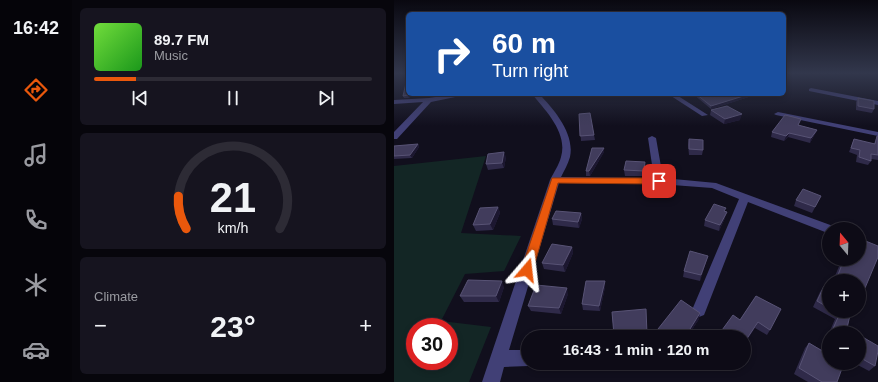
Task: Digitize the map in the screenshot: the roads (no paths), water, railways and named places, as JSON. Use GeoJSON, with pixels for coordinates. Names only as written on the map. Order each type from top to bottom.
{"type":"FeatureCollection","features":[{"type":"Feature","properties":{"kind":"street"},"geometry":{"type":"LineString","coordinates":[[815,91],[878,103]]}},
{"type":"Feature","properties":{"kind":"street"},"geometry":{"type":"LineString","coordinates":[[394,102],[429,100],[454,96]]}},
{"type":"Feature","properties":{"kind":"street"},"geometry":{"type":"LineString","coordinates":[[490,382],[499,359],[555,180],[566,156],[566,142],[547,105],[537,96]]}},
{"type":"Feature","properties":{"kind":"street"},"geometry":{"type":"LineString","coordinates":[[674,96],[704,115]]}},
{"type":"Feature","properties":{"kind":"street"},"geometry":{"type":"LineString","coordinates":[[394,137],[429,100]]}},
{"type":"Feature","properties":{"kind":"street"},"geometry":{"type":"LineString","coordinates":[[778,114],[878,134]]}},
{"type":"Feature","properties":{"kind":"street"},"geometry":{"type":"LineString","coordinates":[[652,138],[659,181]]}},
{"type":"Feature","properties":{"kind":"street"},"geometry":{"type":"LineString","coordinates":[[555,180],[659,181],[713,185],[822,226]]}},
{"type":"Feature","properties":{"kind":"street"},"geometry":{"type":"LineString","coordinates":[[699,310],[745,197]]}},
{"type":"Feature","properties":{"kind":"street"},"geometry":{"type":"LineString","coordinates":[[499,359],[521,358]]}}]}
